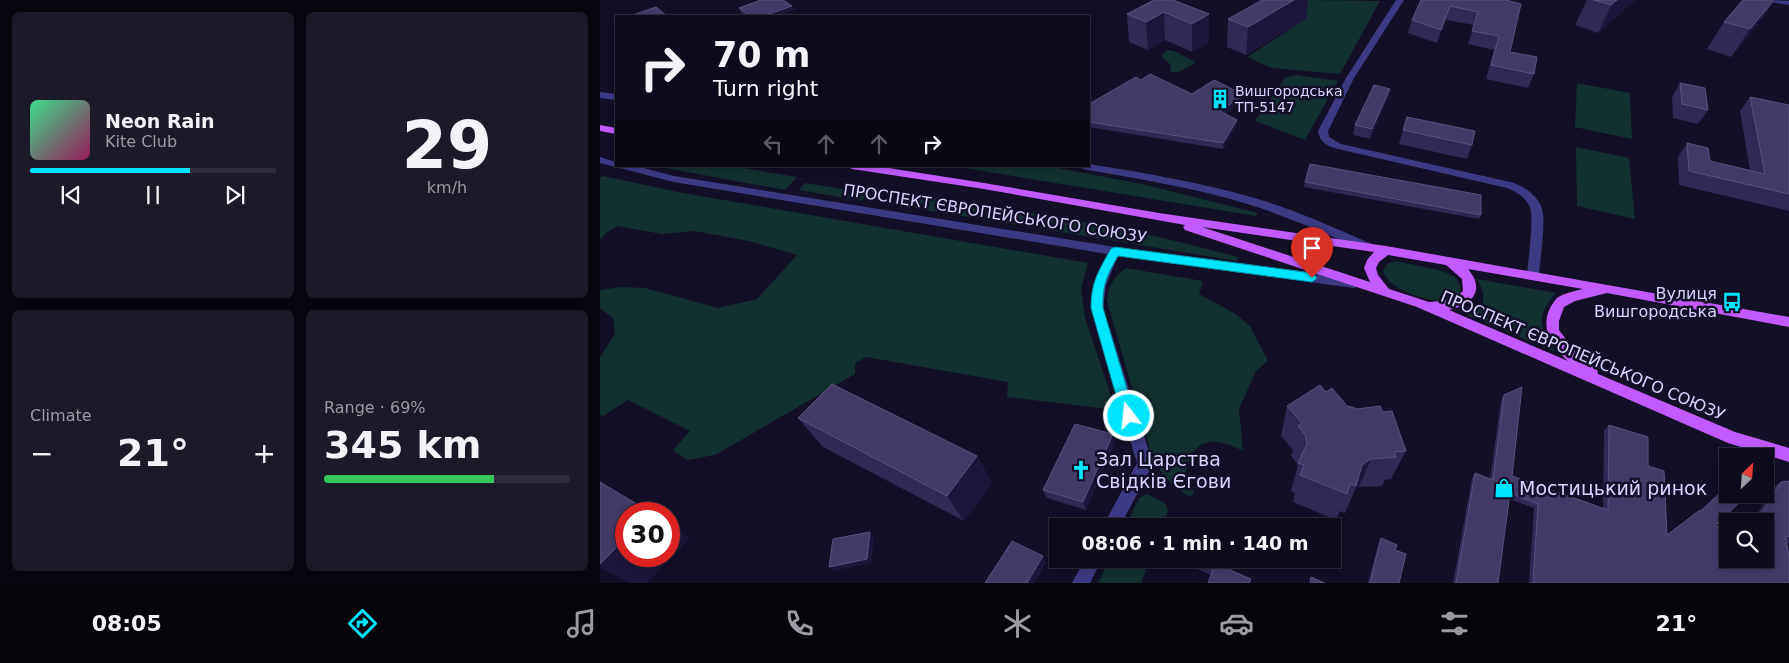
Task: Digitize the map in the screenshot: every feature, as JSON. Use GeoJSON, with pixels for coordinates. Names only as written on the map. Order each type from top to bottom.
{"type":"FeatureCollection","features":[{"type":"Feature","properties":{"kind":"main road"},"geometry":{"type":"LineString","coordinates":[[600,128],[615,131]]}},
{"type":"Feature","properties":{"kind":"main road","name":"ПРОСПЕКТ ЄВРОПЕЙСЬКОГО СОЮЗУ"},"geometry":{"type":"LineString","coordinates":[[859,167],[984,186],[1158,217],[1368,247],[1789,322]]}},
{"type":"Feature","properties":{"kind":"main road","name":"ПРОСПЕКТ ЄВРОПЕЙСЬКОГО СОЮЗУ"},"geometry":{"type":"LineString","coordinates":[[1158,217],[1387,291],[1733,438],[1789,455]]}},
{"type":"Feature","properties":{"kind":"main road"},"geometry":{"type":"LineString","coordinates":[[1386,250],[1376,256],[1370,268],[1376,282],[1387,291]]}},
{"type":"Feature","properties":{"kind":"main road"},"geometry":{"type":"LineString","coordinates":[[1421,304],[1442,307],[1455,306],[1464,301],[1470,292],[1469,280],[1464,272],[1446,261]]}},
{"type":"Feature","properties":{"kind":"main road"},"geometry":{"type":"LineString","coordinates":[[1612,290],[1578,295],[1560,302],[1552,317],[1554,333],[1568,354],[1615,388]]}},
{"type":"Feature","properties":{"kind":"street"},"geometry":{"type":"LineString","coordinates":[[1400,0],[1350,78],[1323,131],[1323,138],[1338,146],[1510,185],[1522,190],[1534,204],[1537,212],[1533,276]]}},
{"type":"Feature","properties":{"kind":"street"},"geometry":{"type":"LineString","coordinates":[[1772,0],[1789,3]]}},
{"type":"Feature","properties":{"kind":"street"},"geometry":{"type":"LineString","coordinates":[[600,94],[615,97]]}},
{"type":"Feature","properties":{"kind":"street"},"geometry":{"type":"LineString","coordinates":[[600,160],[615,165]]}},
{"type":"Feature","properties":{"kind":"street","name":"ПРОСПЕКТ ЄВРОПЕЙСЬКОГО СОЮЗУ"},"geometry":{"type":"LineString","coordinates":[[625,167],[674,179],[1115,251],[1364,284]]}},
{"type":"Feature","properties":{"kind":"street","name":"ПРОСПЕКТ ЄВРОПЕЙСЬКОГО СОЮЗУ"},"geometry":{"type":"LineString","coordinates":[[1088,167],[1153,179],[1252,202],[1283,212],[1368,247]]}},
{"type":"Feature","properties":{"kind":"street"},"geometry":{"type":"LineString","coordinates":[[1115,251],[1100,279],[1097,292],[1097,308],[1145,464],[1115,518]]}},
{"type":"Feature","properties":{"kind":"street"},"geometry":{"type":"LineString","coordinates":[[1081,583],[1089,568]]}},
{"type":"Feature","properties":{"kind":"green space"},"geometry":{"type":"Polygon","coordinates":[[[1305,0],[1380,1],[1340,74],[1272,68],[1247,57],[1307,18],[1288,10],[1305,0]]]}},
{"type":"Feature","properties":{"kind":"green space"},"geometry":{"type":"Polygon","coordinates":[[[1167,50],[1174,51],[1194,61],[1194,64],[1179,72],[1171,72],[1170,64],[1161,56],[1167,50]]]}},
{"type":"Feature","properties":{"kind":"green space"},"geometry":{"type":"Polygon","coordinates":[[[1296,75],[1338,81],[1305,140],[1255,121],[1285,78],[1296,75]]]}},
{"type":"Feature","properties":{"kind":"green space"},"geometry":{"type":"Polygon","coordinates":[[[1577,83],[1630,93],[1632,139],[1575,127],[1577,83]]]}},
{"type":"Feature","properties":{"kind":"green space"},"geometry":{"type":"Polygon","coordinates":[[[1576,147],[1629,158],[1635,219],[1577,206],[1576,147]]]}},
{"type":"Feature","properties":{"kind":"green space"},"geometry":{"type":"Polygon","coordinates":[[[659,167],[737,167],[797,177],[785,190],[659,167]]]}},
{"type":"Feature","properties":{"kind":"green space"},"geometry":{"type":"Polygon","coordinates":[[[959,167],[1053,167],[1147,185],[1258,213],[1256,216],[959,167]]]}},
{"type":"Feature","properties":{"kind":"green space"},"geometry":{"type":"Polygon","coordinates":[[[603,176],[678,192],[1088,263],[1081,289],[1085,318],[1116,410],[1007,397],[1008,382],[866,357],[855,363],[855,374],[715,455],[687,460],[673,450],[690,431],[628,400],[603,416],[600,415],[600,357],[615,334],[613,318],[600,308],[600,290],[621,287],[645,288],[718,308],[757,299],[797,255],[749,241],[694,231],[662,234],[617,226],[600,240],[600,178],[603,176]]]}},
{"type":"Feature","properties":{"kind":"green space"},"geometry":{"type":"Polygon","coordinates":[[[805,183],[868,193],[862,201],[799,190],[805,183]]]}},
{"type":"Feature","properties":{"kind":"green space"},"geometry":{"type":"Polygon","coordinates":[[[910,194],[1034,213],[1156,236],[1237,257],[1237,261],[901,206],[910,194]]]}},
{"type":"Feature","properties":{"kind":"green space"},"geometry":{"type":"Polygon","coordinates":[[[1396,261],[1443,271],[1456,278],[1460,286],[1460,295],[1451,302],[1443,302],[1423,298],[1402,290],[1387,278],[1383,271],[1387,264],[1396,261]]]}},
{"type":"Feature","properties":{"kind":"green space"},"geometry":{"type":"Polygon","coordinates":[[[1126,268],[1203,281],[1199,294],[1234,313],[1250,326],[1268,361],[1256,371],[1239,409],[1243,451],[1215,442],[1202,444],[1197,448],[1186,469],[1194,492],[1190,497],[1167,479],[1151,454],[1107,301],[1112,282],[1126,268]]]}},
{"type":"Feature","properties":{"kind":"green space"},"geometry":{"type":"Polygon","coordinates":[[[1477,279],[1556,293],[1545,309],[1542,322],[1546,336],[1556,352],[1467,315],[1482,308],[1483,293],[1477,279]]]}},
{"type":"Feature","properties":{"kind":"green space"},"geometry":{"type":"Polygon","coordinates":[[[1147,494],[1165,503],[1168,511],[1165,518],[1130,518],[1139,498],[1147,494]]]}},
{"type":"Feature","properties":{"kind":"green space"},"geometry":{"type":"Polygon","coordinates":[[[1106,568],[1147,568],[1141,583],[1098,583],[1106,568]]]}},
{"type":"Feature","properties":{"kind":"building"},"geometry":{"type":"Polygon","coordinates":[[[761,0],[783,0],[792,6],[766,15],[750,15],[739,8],[761,0]]]}},
{"type":"Feature","properties":{"kind":"building"},"geometry":{"type":"Polygon","coordinates":[[[1154,0],[1173,0],[1209,14],[1192,24],[1164,12],[1146,22],[1127,14],[1154,0]]]}},
{"type":"Feature","properties":{"kind":"building"},"geometry":{"type":"Polygon","coordinates":[[[1262,0],[1294,0],[1248,27],[1228,19],[1262,0]]]}},
{"type":"Feature","properties":{"kind":"building"},"geometry":{"type":"Polygon","coordinates":[[[1421,0],[1509,0],[1521,4],[1510,52],[1537,57],[1534,74],[1491,65],[1499,36],[1472,31],[1478,12],[1450,6],[1441,30],[1412,20],[1421,0]]]}},
{"type":"Feature","properties":{"kind":"building"},"geometry":{"type":"Polygon","coordinates":[[[1594,0],[1617,0],[1611,5],[1594,0]]]}},
{"type":"Feature","properties":{"kind":"building"},"geometry":{"type":"Polygon","coordinates":[[[1743,0],[1774,0],[1750,29],[1724,22],[1743,0]]]}},
{"type":"Feature","properties":{"kind":"building"},"geometry":{"type":"Polygon","coordinates":[[[656,7],[666,15],[633,15],[656,7]]]}},
{"type":"Feature","properties":{"kind":"building"},"geometry":{"type":"Polygon","coordinates":[[[1150,74],[1192,94],[1214,80],[1244,95],[1220,111],[1237,120],[1223,143],[1090,122],[1090,103],[1136,77],[1141,80],[1150,74]]]}},
{"type":"Feature","properties":{"kind":"building"},"geometry":{"type":"Polygon","coordinates":[[[1680,83],[1705,88],[1708,110],[1682,104],[1680,83]]]}},
{"type":"Feature","properties":{"kind":"building"},"geometry":{"type":"Polygon","coordinates":[[[1374,85],[1390,89],[1372,129],[1355,125],[1374,85]]]}},
{"type":"Feature","properties":{"kind":"building"},"geometry":{"type":"Polygon","coordinates":[[[1750,97],[1789,105],[1789,194],[1689,171],[1687,143],[1708,148],[1710,161],[1765,174],[1750,97]]]}},
{"type":"Feature","properties":{"kind":"building"},"geometry":{"type":"Polygon","coordinates":[[[1407,117],[1475,131],[1472,145],[1403,130],[1407,117]]]}},
{"type":"Feature","properties":{"kind":"building"},"geometry":{"type":"Polygon","coordinates":[[[1310,164],[1481,195],[1481,215],[1305,182],[1310,164]]]}},
{"type":"Feature","properties":{"kind":"building"},"geometry":{"type":"Polygon","coordinates":[[[832,384],[977,456],[947,496],[798,418],[832,384]]]}},
{"type":"Feature","properties":{"kind":"building"},"geometry":{"type":"Polygon","coordinates":[[[1320,385],[1326,392],[1332,388],[1347,406],[1357,409],[1380,406],[1383,412],[1392,411],[1406,451],[1394,452],[1396,457],[1371,459],[1362,465],[1356,486],[1350,484],[1347,494],[1300,475],[1304,465],[1298,463],[1307,444],[1305,435],[1298,426],[1302,423],[1287,406],[1320,385]]]}},
{"type":"Feature","properties":{"kind":"building","name":"Мостицький ринок"},"geometry":{"type":"Polygon","coordinates":[[[1522,387],[1512,476],[1608,510],[1609,425],[1648,437],[1648,466],[1664,471],[1667,535],[1701,511],[1719,494],[1719,503],[1739,503],[1728,513],[1719,513],[1719,522],[1715,526],[1719,527],[1719,568],[1774,568],[1774,513],[1762,513],[1768,503],[1774,503],[1774,493],[1781,482],[1789,481],[1789,537],[1785,536],[1789,555],[1789,583],[1533,583],[1538,504],[1510,493],[1498,583],[1456,583],[1475,473],[1493,480],[1504,395],[1522,387]]]}},
{"type":"Feature","properties":{"kind":"building","name":"Зал Царства Свідків Єгови"},"geometry":{"type":"Polygon","coordinates":[[[1075,424],[1113,434],[1083,502],[1043,490],[1075,424]]]}},
{"type":"Feature","properties":{"kind":"building"},"geometry":{"type":"Polygon","coordinates":[[[600,482],[634,502],[615,502],[615,549],[600,564],[600,482]]]}},
{"type":"Feature","properties":{"kind":"building"},"geometry":{"type":"Polygon","coordinates":[[[870,532],[867,559],[829,567],[833,539],[870,532]]]}},
{"type":"Feature","properties":{"kind":"building"},"geometry":{"type":"Polygon","coordinates":[[[1381,538],[1397,545],[1395,550],[1406,554],[1399,583],[1370,583],[1381,538]]]}},
{"type":"Feature","properties":{"kind":"building"},"geometry":{"type":"Polygon","coordinates":[[[1012,541],[1043,556],[1027,583],[985,583],[1012,541]]]}},
{"type":"Feature","properties":{"kind":"building"},"geometry":{"type":"Polygon","coordinates":[[[1211,568],[1231,568],[1230,570],[1251,579],[1249,583],[1208,583],[1213,569],[1211,568]]]}},
{"type":"Feature","properties":{"kind":"building"},"geometry":{"type":"Polygon","coordinates":[[[1311,577],[1325,583],[1310,583],[1311,577]]]}},
{"type":"Feature","properties":{"kind":"place","name":"Вишгородська ТП-5147"},"geometry":{"type":"Point","coordinates":[1220,99]}},
{"type":"Feature","properties":{"kind":"place","name":"Вулиця Вишгородська"},"geometry":{"type":"Point","coordinates":[1732,302]}},
{"type":"Feature","properties":{"kind":"place","name":"Зал Царства Свідків Єгови"},"geometry":{"type":"Point","coordinates":[1081,470]}},
{"type":"Feature","properties":{"kind":"place","name":"Мостицький ринок"},"geometry":{"type":"Point","coordinates":[1504,488]}},
{"type":"Feature","properties":{"kind":"route"},"geometry":{"type":"LineString","coordinates":[[1129,416],[1097,308],[1097,292],[1100,279],[1115,251],[1312,278]]}}]}
